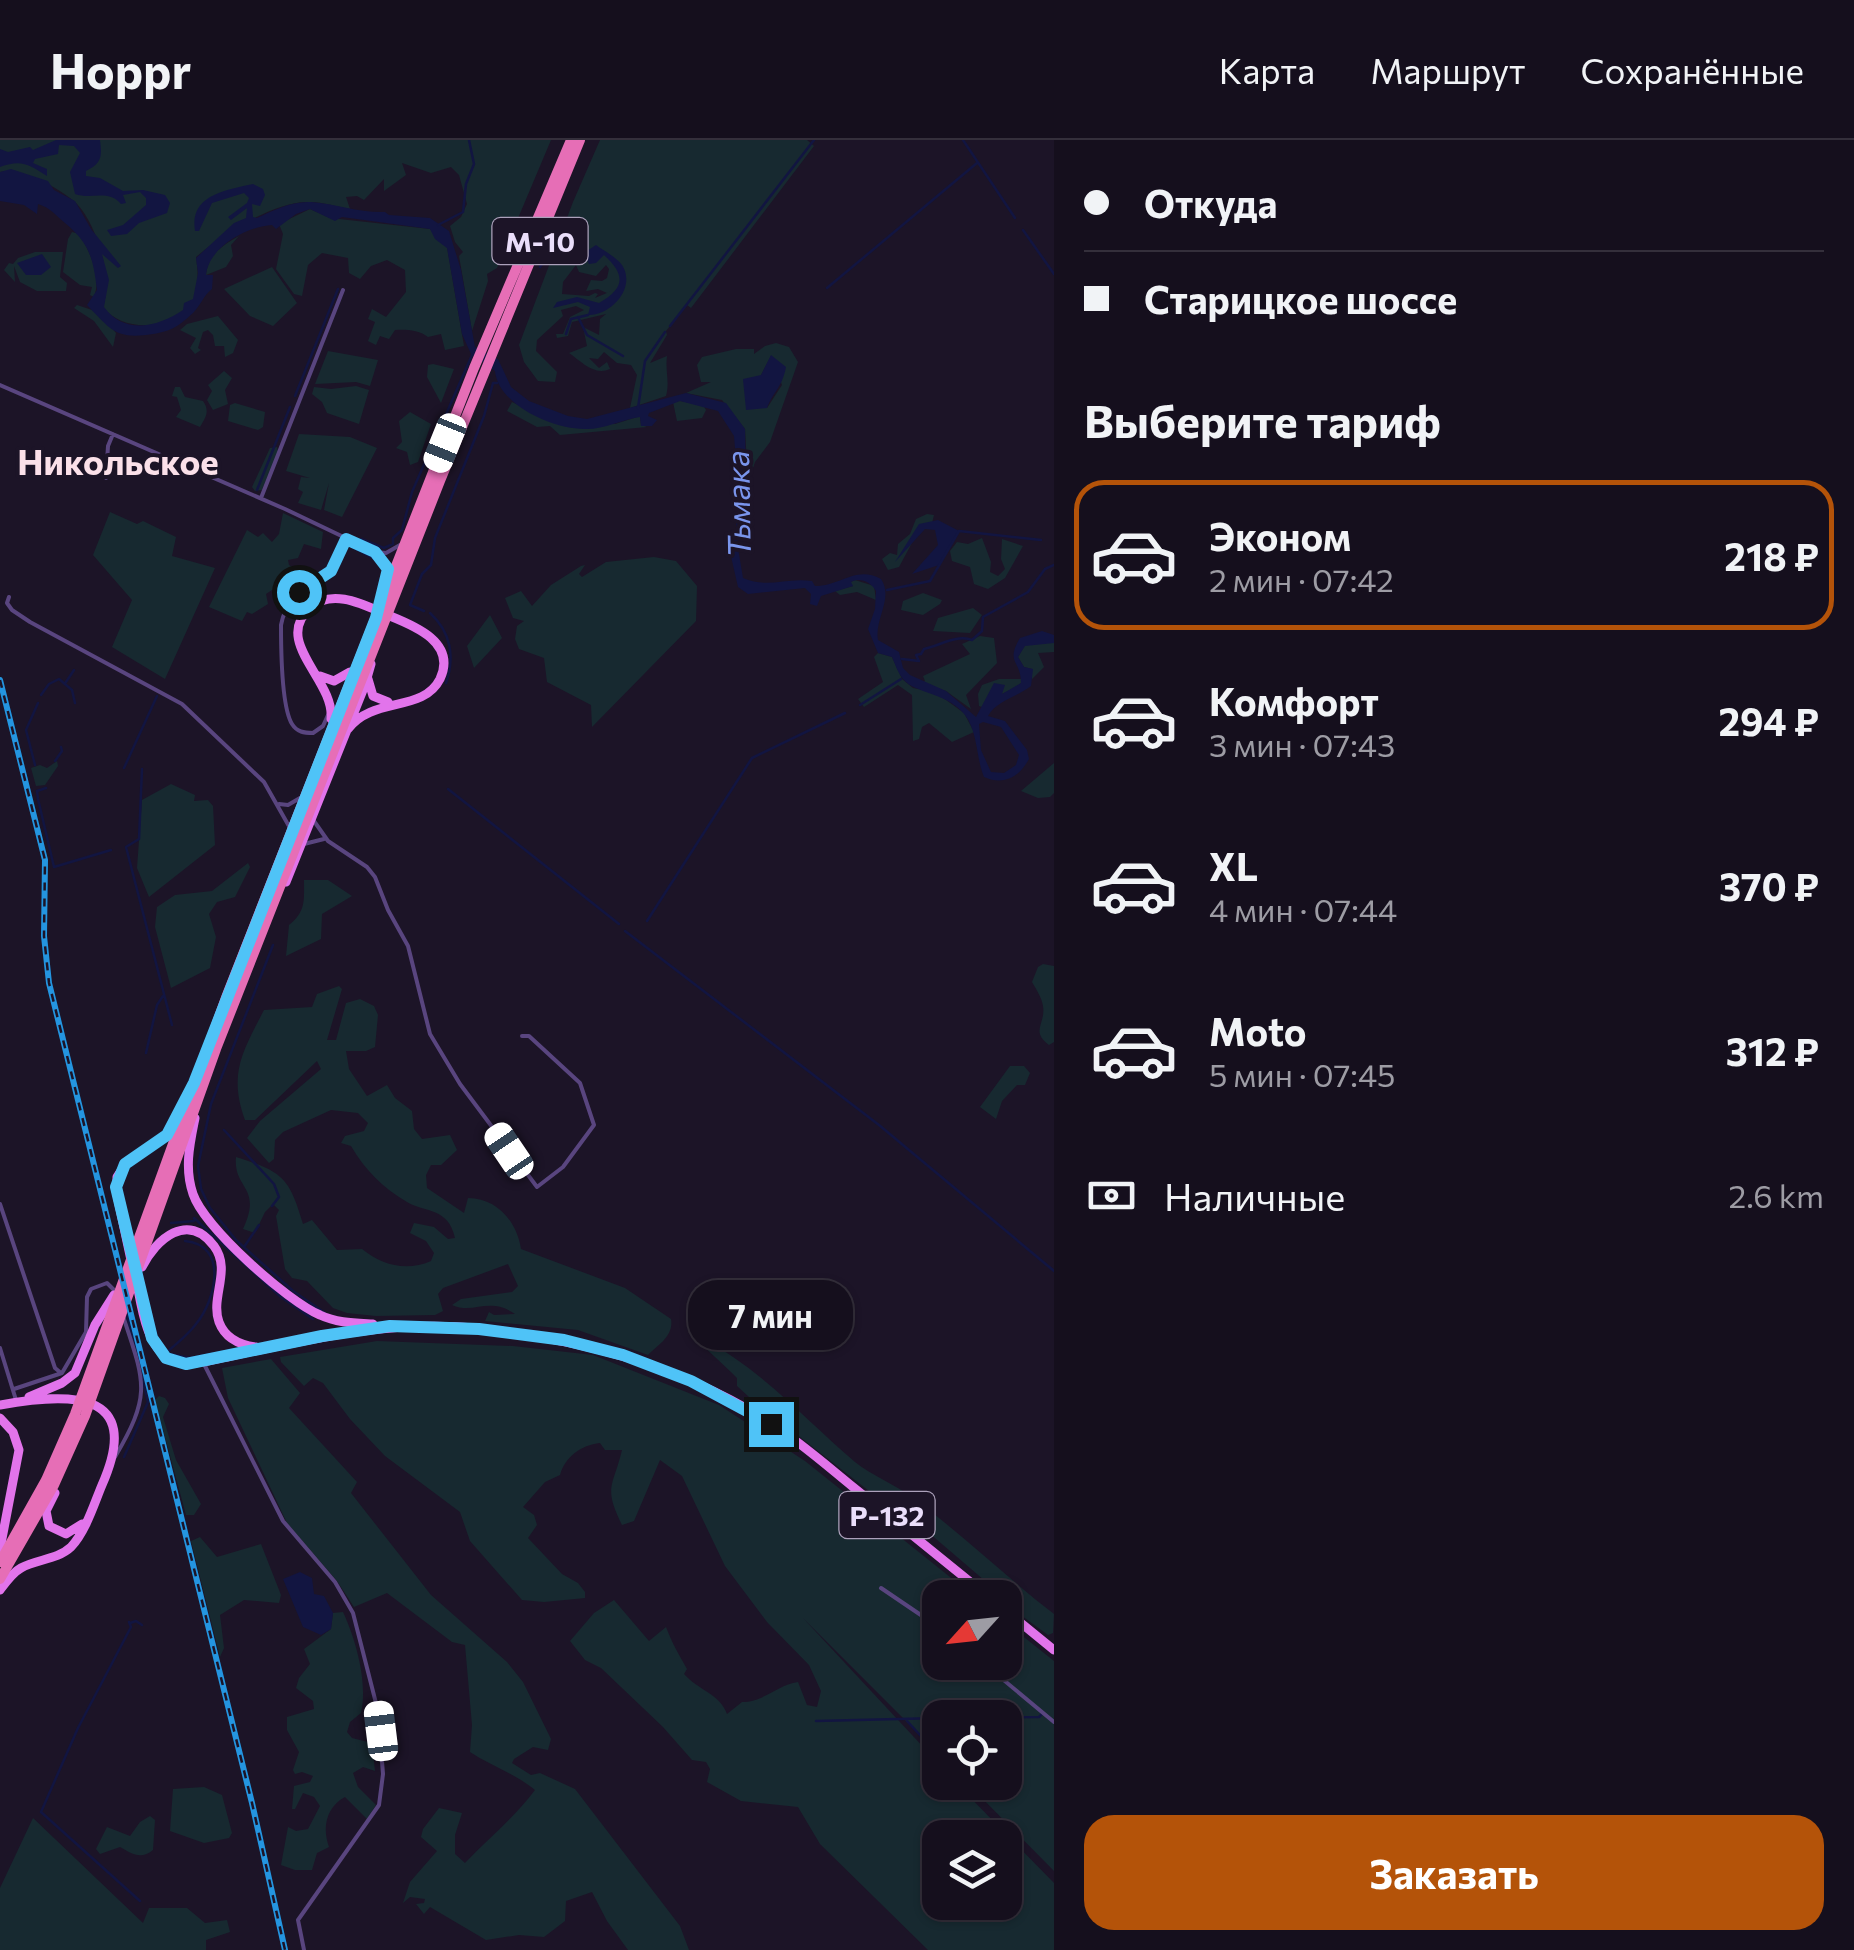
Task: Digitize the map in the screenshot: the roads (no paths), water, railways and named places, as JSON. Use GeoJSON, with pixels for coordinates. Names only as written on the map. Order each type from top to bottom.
{"type":"FeatureCollection","features":[{"type":"Feature","properties":{"kind":"highway","name":"М-10"},"geometry":{"type":"LineString","coordinates":[[492,339],[570,140]]}},
{"type":"Feature","properties":{"kind":"highway","name":"М-10"},"geometry":{"type":"LineString","coordinates":[[0,1579],[61,1471],[118,1326],[140,1232],[292,832],[371,645],[479,370],[580,140]]}},
{"type":"Feature","properties":{"kind":"highway","name":"М-10"},"geometry":{"type":"LineString","coordinates":[[92,1384],[110,1309],[145,1256],[198,1085],[323,778],[371,645],[376,618],[445,443],[479,370]]}},
{"type":"Feature","properties":{"kind":"highway","name":"М-10"},"geometry":{"type":"LineString","coordinates":[[0,1562],[80,1415]]}},
{"type":"Feature","properties":{"kind":"main road"},"geometry":{"type":"LineString","coordinates":[[331,720],[332,706],[299,646],[303,615],[314,605],[344,599],[425,631],[442,657],[438,682],[427,694],[366,711],[348,728]]}},
{"type":"Feature","properties":{"kind":"main road"},"geometry":{"type":"LineString","coordinates":[[292,832],[300,798],[350,672],[371,645]]}},
{"type":"Feature","properties":{"kind":"main road"},"geometry":{"type":"LineString","coordinates":[[275,902],[303,844],[368,677],[371,645]]}},
{"type":"Feature","properties":{"kind":"main road"},"geometry":{"type":"LineString","coordinates":[[318,675],[334,681],[350,672]]}},
{"type":"Feature","properties":{"kind":"main road"},"geometry":{"type":"LineString","coordinates":[[368,677],[373,696],[396,703]]}},
{"type":"Feature","properties":{"kind":"main road"},"geometry":{"type":"LineString","coordinates":[[323,778],[340,748]]}},
{"type":"Feature","properties":{"kind":"main road"},"geometry":{"type":"LineString","coordinates":[[198,1085],[188,1161],[190,1181],[198,1206],[218,1232],[297,1302],[322,1316],[346,1323],[390,1326]]}},
{"type":"Feature","properties":{"kind":"main road"},"geometry":{"type":"LineString","coordinates":[[198,1085],[167,1135],[125,1164],[116,1187],[154,1343],[169,1360],[201,1362]]}},
{"type":"Feature","properties":{"kind":"main road"},"geometry":{"type":"LineString","coordinates":[[145,1256],[158,1241],[173,1233],[192,1232],[208,1240],[222,1264],[217,1304],[222,1327],[242,1345],[271,1346]]}},
{"type":"Feature","properties":{"kind":"main road"},"geometry":{"type":"LineString","coordinates":[[20,1401],[73,1376],[97,1322],[110,1309]]}},
{"type":"Feature","properties":{"kind":"main road"},"geometry":{"type":"LineString","coordinates":[[322,1316],[326,1325],[322,1336]]}},
{"type":"Feature","properties":{"kind":"main road","name":"Р-132"},"geometry":{"type":"LineString","coordinates":[[201,1362],[390,1326],[453,1326],[564,1340],[623,1355],[691,1381],[785,1433],[968,1580]]}},
{"type":"Feature","properties":{"kind":"main road"},"geometry":{"type":"LineString","coordinates":[[0,1404],[65,1396],[81,1398],[98,1406],[114,1430],[111,1465],[76,1540],[66,1550],[24,1566],[0,1590]]}},
{"type":"Feature","properties":{"kind":"main road"},"geometry":{"type":"LineString","coordinates":[[0,1418],[16,1436],[19,1450],[0,1548]]}},
{"type":"Feature","properties":{"kind":"main road"},"geometry":{"type":"LineString","coordinates":[[61,1471],[60,1483],[46,1511],[50,1526],[57,1532],[72,1532],[89,1514]]}},
{"type":"Feature","properties":{"kind":"main road"},"geometry":{"type":"LineString","coordinates":[[1022,1624],[1054,1650]]}},
{"type":"Feature","properties":{"kind":"street"},"geometry":{"type":"LineString","coordinates":[[262,498],[342,290]]}},
{"type":"Feature","properties":{"kind":"street"},"geometry":{"type":"LineString","coordinates":[[0,385],[262,498],[375,552],[384,560],[388,573]]}},
{"type":"Feature","properties":{"kind":"street"},"geometry":{"type":"LineString","coordinates":[[106,478],[108,446],[114,433]]}},
{"type":"Feature","properties":{"kind":"street"},"geometry":{"type":"LineString","coordinates":[[376,618],[388,573],[427,476],[445,443]]}},
{"type":"Feature","properties":{"kind":"street"},"geometry":{"type":"LineString","coordinates":[[332,706],[317,732],[306,734],[292,724],[287,706],[281,624],[294,596],[333,569],[346,539]]}},
{"type":"Feature","properties":{"kind":"street"},"geometry":{"type":"LineString","coordinates":[[375,552],[386,553],[400,544]]}},
{"type":"Feature","properties":{"kind":"street"},"geometry":{"type":"LineString","coordinates":[[9,598],[12,610],[30,622],[182,704],[264,782],[292,832]]}},
{"type":"Feature","properties":{"kind":"street"},"geometry":{"type":"LineString","coordinates":[[275,802],[288,805],[300,798]]}},
{"type":"Feature","properties":{"kind":"street"},"geometry":{"type":"LineString","coordinates":[[314,817],[318,830],[328,840],[375,877],[408,946],[430,1034],[460,1084],[537,1187],[563,1167],[594,1125],[580,1083],[529,1036],[522,1036]]}},
{"type":"Feature","properties":{"kind":"street"},"geometry":{"type":"LineString","coordinates":[[303,844],[318,838],[328,840]]}},
{"type":"Feature","properties":{"kind":"street"},"geometry":{"type":"LineString","coordinates":[[0,1204],[55,1368],[62,1374]]}},
{"type":"Feature","properties":{"kind":"street"},"geometry":{"type":"LineString","coordinates":[[14,1389],[62,1374],[86,1332],[88,1294],[95,1285],[110,1284],[134,1350],[143,1394],[130,1432],[111,1465]]}},
{"type":"Feature","properties":{"kind":"street"},"geometry":{"type":"LineString","coordinates":[[0,1348],[20,1401]]}},
{"type":"Feature","properties":{"kind":"street"},"geometry":{"type":"LineString","coordinates":[[201,1362],[209,1370],[282,1521],[335,1582],[353,1613],[378,1711],[383,1774],[379,1805],[298,1920],[304,1950]]}},
{"type":"Feature","properties":{"kind":"street"},"geometry":{"type":"LineString","coordinates":[[882,1588],[922,1616]]}},
{"type":"Feature","properties":{"kind":"street"},"geometry":{"type":"LineString","coordinates":[[1004,1680],[1054,1722]]}},
{"type":"Feature","properties":{"kind":"water"},"geometry":{"type":"Polygon","coordinates":[[[56,140],[100,140],[100,159],[86,171],[86,176],[100,178],[123,191],[143,190],[165,195],[170,203],[167,213],[139,223],[127,234],[111,236],[107,230],[123,225],[146,205],[146,198],[140,192],[123,195],[126,203],[121,204],[111,197],[75,194],[70,172],[80,153],[74,146],[59,145],[58,154],[35,159],[33,163],[47,169],[47,176],[25,164],[0,167],[0,149],[33,150],[56,140]]]}},
{"type":"Feature","properties":{"kind":"water","name":"Тьмака"},"geometry":{"type":"Polygon","coordinates":[[[11,169],[48,181],[54,190],[75,201],[91,229],[121,266],[118,268],[102,254],[109,280],[104,307],[121,322],[131,325],[163,321],[193,299],[198,273],[196,258],[234,223],[246,218],[247,208],[231,220],[228,217],[247,203],[249,198],[244,193],[212,203],[199,231],[195,231],[198,209],[221,192],[253,184],[263,189],[265,195],[260,206],[252,204],[253,217],[257,218],[290,205],[311,202],[430,218],[449,231],[461,270],[475,347],[498,359],[511,387],[529,401],[587,419],[686,393],[726,403],[745,429],[743,529],[737,542],[743,578],[761,583],[812,581],[815,586],[864,574],[881,579],[885,601],[878,640],[899,652],[903,668],[910,675],[946,691],[976,717],[994,683],[1005,685],[1002,694],[1021,683],[1014,657],[1020,638],[1042,631],[1054,635],[1054,643],[1025,646],[1018,657],[1024,667],[1033,669],[1031,686],[1001,703],[988,716],[1005,721],[1027,750],[1029,759],[1010,778],[998,781],[984,777],[965,715],[949,702],[908,684],[892,657],[878,653],[868,629],[876,591],[868,583],[851,582],[853,586],[821,596],[817,606],[810,604],[811,594],[805,588],[748,594],[738,587],[730,552],[736,530],[737,489],[731,476],[736,460],[734,436],[718,411],[680,401],[649,413],[657,420],[652,426],[641,426],[640,417],[584,429],[543,420],[516,404],[498,383],[495,371],[471,354],[462,334],[447,248],[430,229],[342,217],[335,221],[310,209],[276,229],[272,225],[251,230],[230,240],[214,256],[206,275],[213,275],[212,289],[188,318],[165,331],[130,336],[109,327],[87,305],[97,290],[92,260],[80,238],[53,212],[38,204],[37,214],[24,205],[0,201],[0,172],[11,169]],[[979,724],[981,750],[991,772],[1004,773],[1016,765],[1019,755],[1001,727],[979,724]]]}},
{"type":"Feature","properties":{"kind":"water"},"geometry":{"type":"Polygon","coordinates":[[[596,245],[619,262],[626,274],[619,299],[596,314],[588,315],[590,307],[578,302],[553,308],[557,302],[577,297],[599,303],[614,292],[620,281],[616,269],[604,255],[589,264],[584,253],[596,245]]]}},
{"type":"Feature","properties":{"kind":"water"},"geometry":{"type":"Polygon","coordinates":[[[42,254],[51,267],[41,275],[26,275],[17,263],[42,254]]]}},
{"type":"Feature","properties":{"kind":"water"},"geometry":{"type":"Polygon","coordinates":[[[771,355],[786,367],[782,380],[767,408],[746,410],[743,379],[761,375],[771,355]]]}},
{"type":"Feature","properties":{"kind":"water"},"geometry":{"type":"Polygon","coordinates":[[[938,520],[959,531],[939,565],[912,574],[938,545],[935,530],[925,529],[895,562],[919,524],[938,520]]]}},
{"type":"Feature","properties":{"kind":"water"},"geometry":{"type":"Polygon","coordinates":[[[300,1572],[312,1578],[314,1594],[324,1596],[333,1613],[331,1629],[321,1635],[303,1627],[283,1579],[300,1572]]]}},
{"type":"Feature","properties":{"kind":"waterway"},"geometry":{"type":"LineString","coordinates":[[438,225],[463,212],[466,184],[474,164],[469,140]]}},
{"type":"Feature","properties":{"kind":"waterway"},"geometry":{"type":"LineString","coordinates":[[670,326],[814,140]]}},
{"type":"Feature","properties":{"kind":"waterway"},"geometry":{"type":"LineString","coordinates":[[963,140],[1015,218]]}},
{"type":"Feature","properties":{"kind":"waterway"},"geometry":{"type":"LineString","coordinates":[[827,288],[977,163]]}},
{"type":"Feature","properties":{"kind":"waterway"},"geometry":{"type":"LineString","coordinates":[[540,267],[554,247],[560,227]]}},
{"type":"Feature","properties":{"kind":"waterway"},"geometry":{"type":"LineString","coordinates":[[1023,230],[1054,274]]}},
{"type":"Feature","properties":{"kind":"waterway"},"geometry":{"type":"LineString","coordinates":[[555,248],[558,260],[576,252],[584,253]]}},
{"type":"Feature","properties":{"kind":"waterway"},"geometry":{"type":"LineString","coordinates":[[295,396],[338,289]]}},
{"type":"Feature","properties":{"kind":"waterway"},"geometry":{"type":"LineString","coordinates":[[566,334],[571,319],[588,315]]}},
{"type":"Feature","properties":{"kind":"waterway"},"geometry":{"type":"LineString","coordinates":[[578,317],[587,335],[623,356]]}},
{"type":"Feature","properties":{"kind":"waterway"},"geometry":{"type":"LineString","coordinates":[[638,408],[645,361],[665,332]]}},
{"type":"Feature","properties":{"kind":"waterway"},"geometry":{"type":"LineString","coordinates":[[361,539],[384,548],[393,544],[393,538],[402,530],[412,492],[472,355]]}},
{"type":"Feature","properties":{"kind":"waterway"},"geometry":{"type":"LineString","coordinates":[[424,611],[410,605],[422,574],[431,565],[435,538],[484,416],[493,383],[497,383]]}},
{"type":"Feature","properties":{"kind":"waterway"},"geometry":{"type":"LineString","coordinates":[[257,490],[290,407]]}},
{"type":"Feature","properties":{"kind":"waterway"},"geometry":{"type":"LineString","coordinates":[[887,590],[930,581],[959,531],[1041,540]]}},
{"type":"Feature","properties":{"kind":"waterway"},"geometry":{"type":"LineString","coordinates":[[352,547],[382,563],[382,579]]}},
{"type":"Feature","properties":{"kind":"waterway"},"geometry":{"type":"LineString","coordinates":[[902,659],[919,661],[916,655],[924,649],[954,639],[972,640],[982,631],[983,617],[1028,592],[1045,569],[1054,565]]}},
{"type":"Feature","properties":{"kind":"waterway"},"geometry":{"type":"LineString","coordinates":[[430,613],[443,628],[449,645],[446,683]]}},
{"type":"Feature","properties":{"kind":"waterway"},"geometry":{"type":"LineString","coordinates":[[66,682],[74,670]]}},
{"type":"Feature","properties":{"kind":"waterway"},"geometry":{"type":"LineString","coordinates":[[41,695],[59,679],[72,690],[75,703]]}},
{"type":"Feature","properties":{"kind":"waterway"},"geometry":{"type":"LineString","coordinates":[[860,705],[901,679]]}},
{"type":"Feature","properties":{"kind":"waterway"},"geometry":{"type":"LineString","coordinates":[[124,768],[157,696]]}},
{"type":"Feature","properties":{"kind":"waterway"},"geometry":{"type":"LineString","coordinates":[[35,765],[26,730],[38,703]]}},
{"type":"Feature","properties":{"kind":"waterway"},"geometry":{"type":"LineString","coordinates":[[647,921],[752,758],[845,713]]}},
{"type":"Feature","properties":{"kind":"waterway"},"geometry":{"type":"LineString","coordinates":[[55,761],[61,747]]}},
{"type":"Feature","properties":{"kind":"waterway"},"geometry":{"type":"LineString","coordinates":[[142,769],[139,839],[126,847],[172,1025]]}},
{"type":"Feature","properties":{"kind":"waterway"},"geometry":{"type":"LineString","coordinates":[[46,788],[37,791],[54,867],[111,850]]}},
{"type":"Feature","properties":{"kind":"waterway"},"geometry":{"type":"LineString","coordinates":[[448,789],[619,924]]}},
{"type":"Feature","properties":{"kind":"waterway"},"geometry":{"type":"LineString","coordinates":[[625,931],[879,1125],[1054,1271]]}},
{"type":"Feature","properties":{"kind":"waterway"},"geometry":{"type":"LineString","coordinates":[[273,945],[211,1104],[198,1166],[201,1189],[210,1208],[236,1240],[293,1291],[325,1313]]}},
{"type":"Feature","properties":{"kind":"waterway"},"geometry":{"type":"LineString","coordinates":[[146,1053],[157,1005],[163,996]]}},
{"type":"Feature","properties":{"kind":"waterway"},"geometry":{"type":"LineString","coordinates":[[224,1130],[274,1184],[279,1197],[272,1206]]}},
{"type":"Feature","properties":{"kind":"waterway"},"geometry":{"type":"LineString","coordinates":[[194,1218],[281,1297],[313,1319]]}},
{"type":"Feature","properties":{"kind":"waterway"},"geometry":{"type":"LineString","coordinates":[[171,1223],[194,1221]]}},
{"type":"Feature","properties":{"kind":"waterway"},"geometry":{"type":"LineString","coordinates":[[244,1247],[259,1225]]}},
{"type":"Feature","properties":{"kind":"waterway"},"geometry":{"type":"LineString","coordinates":[[167,1352],[196,1324],[213,1288],[213,1263],[208,1252],[185,1241]]}},
{"type":"Feature","properties":{"kind":"waterway"},"geometry":{"type":"LineString","coordinates":[[140,1272],[158,1341]]}},
{"type":"Feature","properties":{"kind":"waterway"},"geometry":{"type":"LineString","coordinates":[[124,1457],[148,1402],[126,1311]]}},
{"type":"Feature","properties":{"kind":"waterway"},"geometry":{"type":"LineString","coordinates":[[170,1354],[190,1358],[237,1349]]}},
{"type":"Feature","properties":{"kind":"waterway"},"geometry":{"type":"LineString","coordinates":[[129,1622],[131,1627],[78,1728],[41,1812],[140,1901]]}},
{"type":"Feature","properties":{"kind":"waterway"},"geometry":{"type":"LineString","coordinates":[[130,1623],[142,1625]]}},
{"type":"Feature","properties":{"kind":"waterway"},"geometry":{"type":"LineString","coordinates":[[1022,1717],[1042,1714]]}},
{"type":"Feature","properties":{"kind":"waterway"},"geometry":{"type":"LineString","coordinates":[[816,1721],[922,1718]]}},
{"type":"Feature","properties":{"kind":"waterway"},"geometry":{"type":"LineString","coordinates":[[907,1721],[922,1737]]}},
{"type":"Feature","properties":{"kind":"railway"},"geometry":{"type":"LineString","coordinates":[[0,680],[45,860],[44,936],[49,983],[285,1950]]}},
{"type":"Feature","properties":{"kind":"district","name":"Никольское"},"geometry":{"type":"Point","coordinates":[118,460]}}]}
